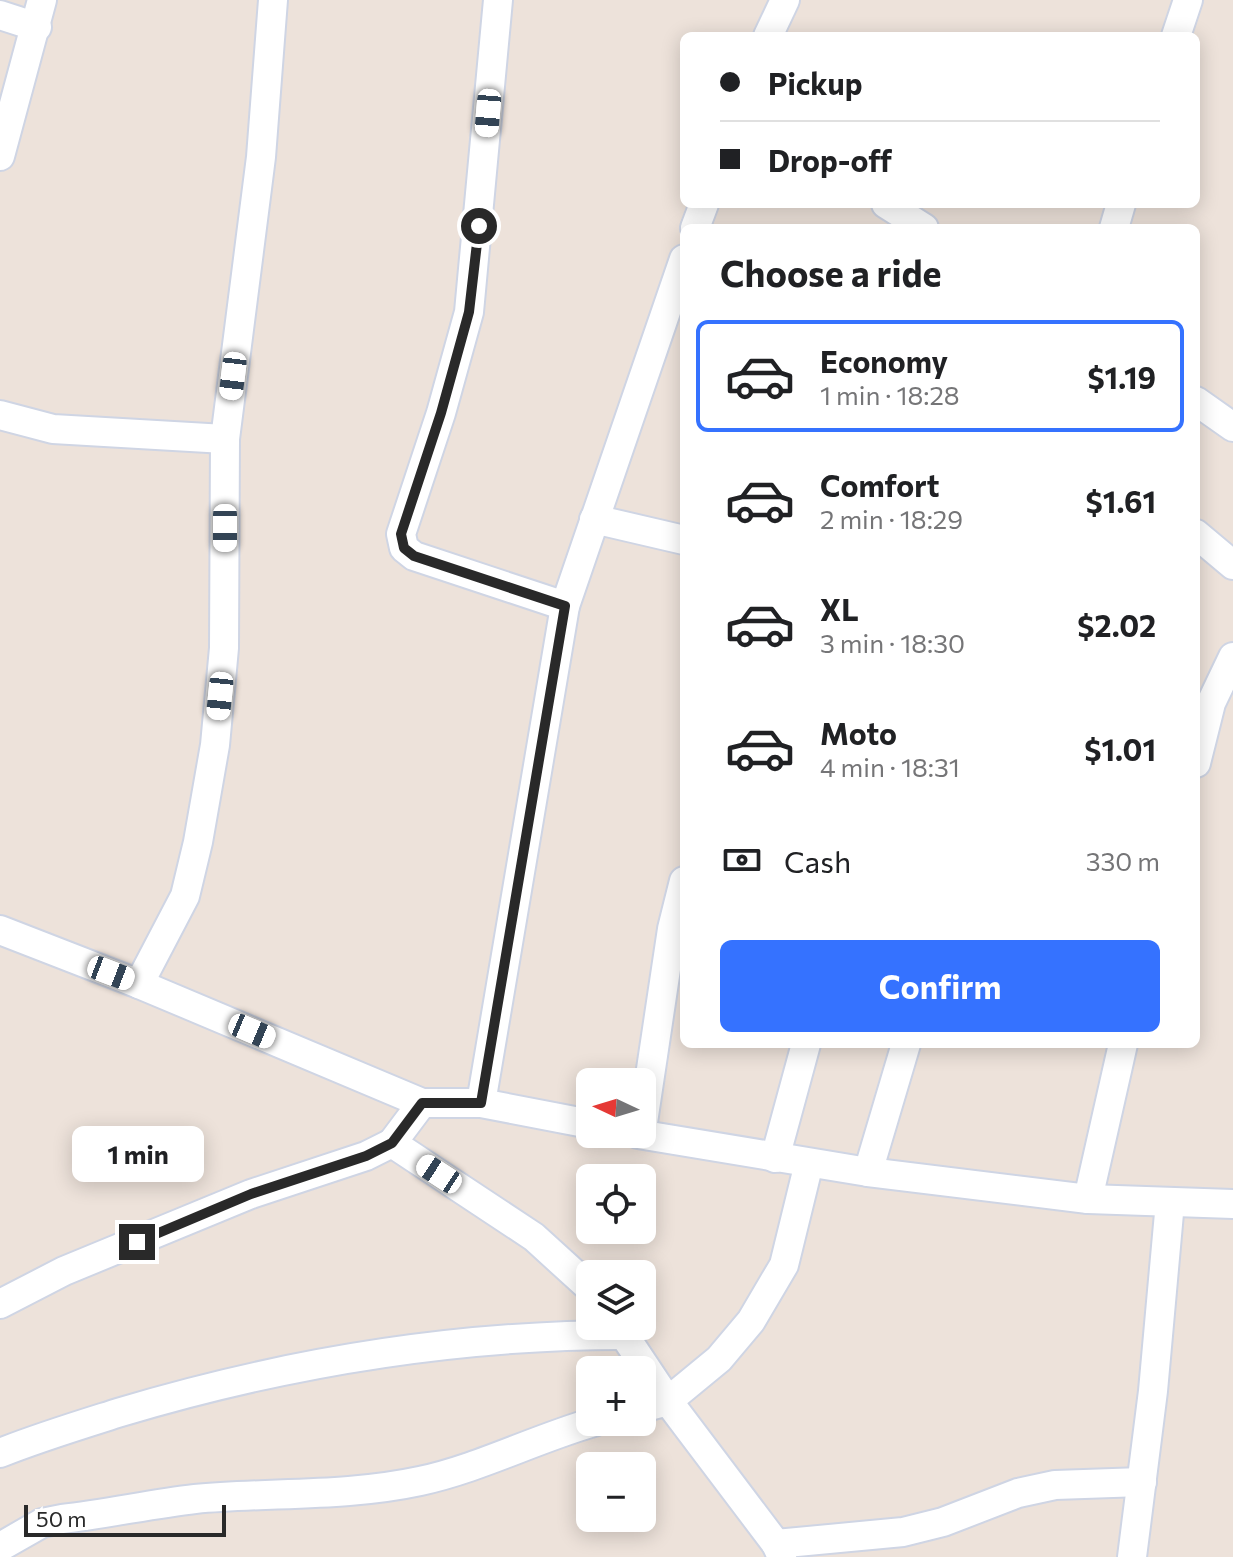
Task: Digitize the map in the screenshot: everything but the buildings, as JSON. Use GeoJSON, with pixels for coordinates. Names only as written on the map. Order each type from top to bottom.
{"type":"FeatureCollection","features":[{"type":"Feature","properties":{"kind":"street"},"geometry":{"type":"LineString","coordinates":[[139,984],[185,896],[215,745],[224,648],[225,439],[261,157],[273,0]]}},
{"type":"Feature","properties":{"kind":"street"},"geometry":{"type":"LineString","coordinates":[[498,0],[469,312],[441,413],[401,534],[404,548],[414,556],[565,606]]}},
{"type":"Feature","properties":{"kind":"street"},"geometry":{"type":"LineString","coordinates":[[770,32],[785,0]]}},
{"type":"Feature","properties":{"kind":"street"},"geometry":{"type":"LineString","coordinates":[[1177,32],[1188,0]]}},
{"type":"Feature","properties":{"kind":"street"},"geometry":{"type":"LineString","coordinates":[[0,15],[40,13],[0,156]]}},
{"type":"Feature","properties":{"kind":"street"},"geometry":{"type":"LineString","coordinates":[[892,208],[918,224]]}},
{"type":"Feature","properties":{"kind":"street"},"geometry":{"type":"LineString","coordinates":[[481,1103],[565,606],[680,271]]}},
{"type":"Feature","properties":{"kind":"street"},"geometry":{"type":"LineString","coordinates":[[1200,404],[1233,427]]}},
{"type":"Feature","properties":{"kind":"street"},"geometry":{"type":"LineString","coordinates":[[0,415],[53,429],[225,439]]}},
{"type":"Feature","properties":{"kind":"street"},"geometry":{"type":"LineString","coordinates":[[594,519],[680,539]]}},
{"type":"Feature","properties":{"kind":"street"},"geometry":{"type":"LineString","coordinates":[[1200,537],[1233,565]]}},
{"type":"Feature","properties":{"kind":"street"},"geometry":{"type":"LineString","coordinates":[[1200,732],[1204,700],[1233,657]]}},
{"type":"Feature","properties":{"kind":"street"},"geometry":{"type":"LineString","coordinates":[[651,1068],[672,929],[680,897]]}},
{"type":"Feature","properties":{"kind":"street"},"geometry":{"type":"LineString","coordinates":[[0,930],[139,984],[422,1103],[481,1103],[576,1121]]}},
{"type":"Feature","properties":{"kind":"street"},"geometry":{"type":"LineString","coordinates":[[775,1158],[805,1048]]}},
{"type":"Feature","properties":{"kind":"street"},"geometry":{"type":"LineString","coordinates":[[868,1172],[905,1048]]}},
{"type":"Feature","properties":{"kind":"street"},"geometry":{"type":"LineString","coordinates":[[1088,1199],[1122,1048]]}},
{"type":"Feature","properties":{"kind":"street"},"geometry":{"type":"LineString","coordinates":[[0,1304],[64,1271],[251,1194],[366,1156],[392,1143],[422,1103]]}},
{"type":"Feature","properties":{"kind":"street"},"geometry":{"type":"LineString","coordinates":[[656,1136],[868,1172],[1088,1199],[1233,1204]]}},
{"type":"Feature","properties":{"kind":"street"},"geometry":{"type":"LineString","coordinates":[[392,1143],[534,1237],[576,1275]]}},
{"type":"Feature","properties":{"kind":"street"},"geometry":{"type":"LineString","coordinates":[[656,1403],[719,1359],[751,1321],[784,1265],[809,1163]]}},
{"type":"Feature","properties":{"kind":"street"},"geometry":{"type":"LineString","coordinates":[[1132,1557],[1153,1391],[1170,1202]]}},
{"type":"Feature","properties":{"kind":"street"},"geometry":{"type":"LineString","coordinates":[[0,1453],[38,1437],[174,1396],[275,1371],[492,1340],[576,1334]]}},
{"type":"Feature","properties":{"kind":"street"},"geometry":{"type":"LineString","coordinates":[[656,1405],[779,1550],[903,1532],[943,1522],[1018,1493],[1055,1485],[1142,1482]]}},
{"type":"Feature","properties":{"kind":"street"},"geometry":{"type":"LineString","coordinates":[[0,1547],[42,1523],[62,1519],[195,1499],[349,1493],[421,1481],[576,1427]]}},
{"type":"Feature","properties":{"kind":"route"},"geometry":{"type":"LineString","coordinates":[[137,1242],[251,1194],[366,1156],[392,1143],[422,1103],[481,1103],[565,606],[414,556],[404,548],[401,534],[441,413],[469,312],[479,226]]}}]}
